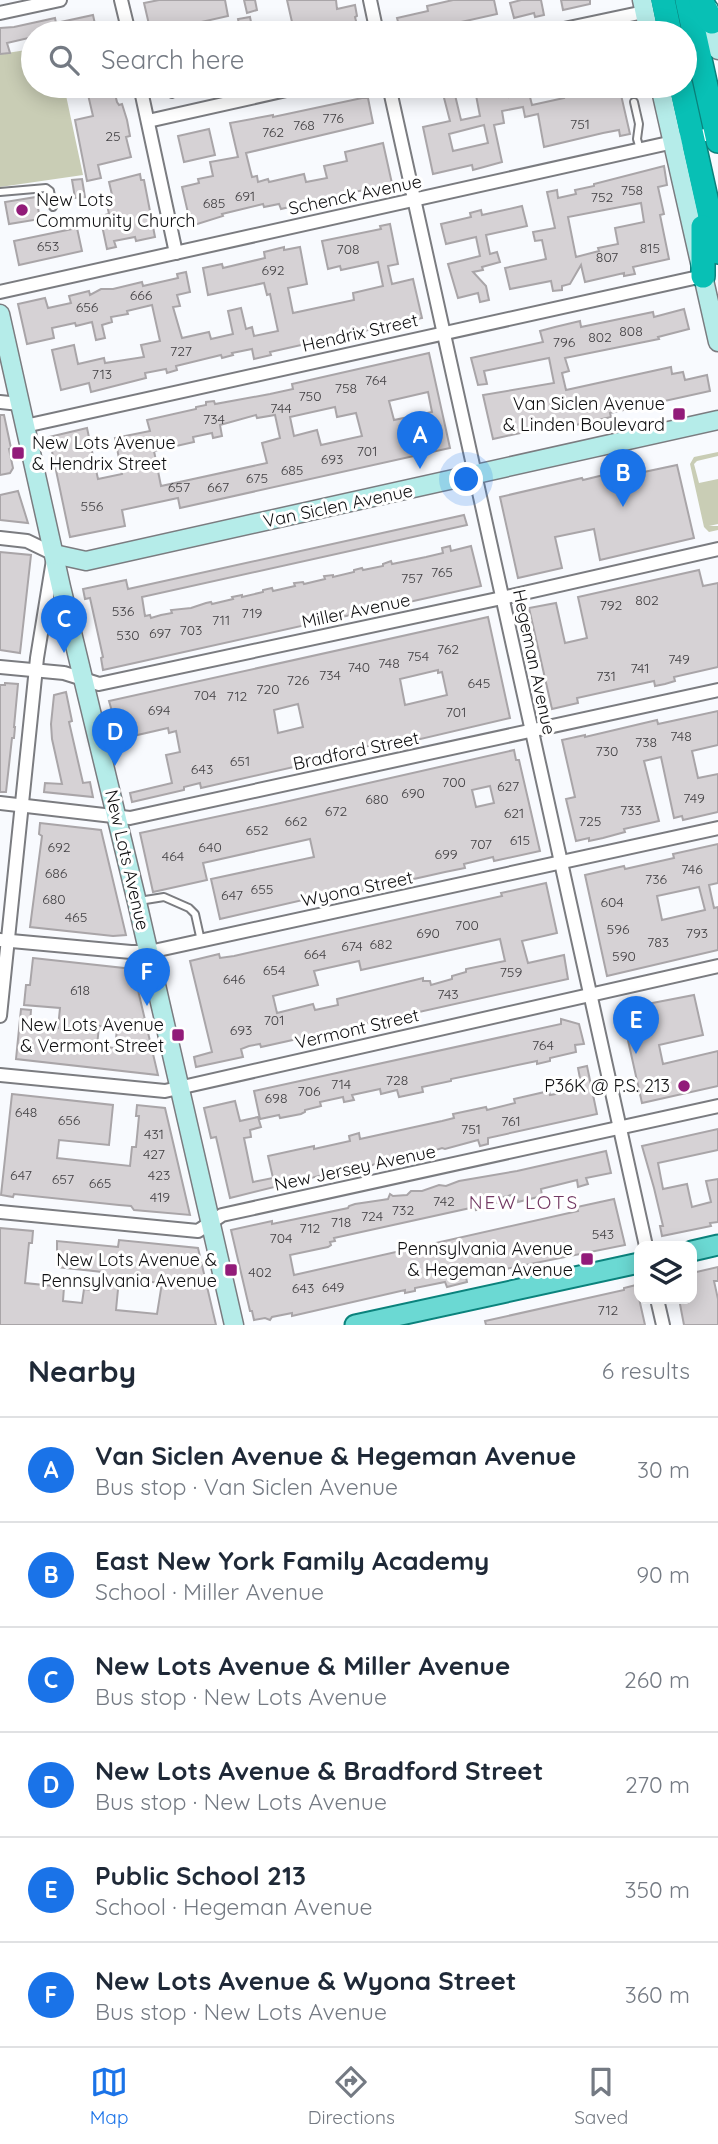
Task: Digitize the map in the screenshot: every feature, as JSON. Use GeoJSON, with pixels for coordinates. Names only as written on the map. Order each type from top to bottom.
{"type":"FeatureCollection","features":[{"type":"Feature","properties":{"kind":"highway"},"geometry":{"type":"LineString","coordinates":[[687,0],[692,21]]}},
{"type":"Feature","properties":{"kind":"highway"},"geometry":{"type":"LineString","coordinates":[[701,0],[709,11]]}},
{"type":"Feature","properties":{"kind":"highway"},"geometry":{"type":"LineString","coordinates":[[649,4],[661,21]]}},
{"type":"Feature","properties":{"kind":"highway"},"geometry":{"type":"LineString","coordinates":[[697,45],[717,135]]}},
{"type":"Feature","properties":{"kind":"highway"},"geometry":{"type":"LineString","coordinates":[[681,98],[683,139],[703,182],[718,252]]}},
{"type":"Feature","properties":{"kind":"highway"},"geometry":{"type":"LineString","coordinates":[[703,182],[703,275]]}},
{"type":"Feature","properties":{"kind":"main road"},"geometry":{"type":"LineString","coordinates":[[697,1250],[718,1245]]}},
{"type":"Feature","properties":{"kind":"main road"},"geometry":{"type":"LineString","coordinates":[[355,1325],[634,1264]]}},
{"type":"Feature","properties":{"kind":"street"},"geometry":{"type":"LineString","coordinates":[[0,13],[60,0]]}},
{"type":"Feature","properties":{"kind":"street"},"geometry":{"type":"LineString","coordinates":[[121,0],[126,21]]}},
{"type":"Feature","properties":{"kind":"street"},"geometry":{"type":"LineString","coordinates":[[370,0],[374,21]]}},
{"type":"Feature","properties":{"kind":"street"},"geometry":{"type":"LineString","coordinates":[[588,21],[649,4]]}},
{"type":"Feature","properties":{"kind":"street"},"geometry":{"type":"LineString","coordinates":[[709,11],[718,50]]}},
{"type":"Feature","properties":{"kind":"street"},"geometry":{"type":"LineString","coordinates":[[143,98],[176,253]]}},
{"type":"Feature","properties":{"kind":"street"},"geometry":{"type":"LineString","coordinates":[[148,121],[251,98]]}},
{"type":"Feature","properties":{"kind":"street","name":"Hegeman Avenue"},"geometry":{"type":"LineString","coordinates":[[392,98],[645,1241]]}},
{"type":"Feature","properties":{"kind":"street"},"geometry":{"type":"LineString","coordinates":[[665,98],[683,139],[703,275],[718,342]]}},
{"type":"Feature","properties":{"kind":"street","name":"Schenck Avenue"},"geometry":{"type":"LineString","coordinates":[[0,292],[683,139],[717,135]]}},
{"type":"Feature","properties":{"kind":"street","name":"Hendrix Street"},"geometry":{"type":"LineString","coordinates":[[26,426],[703,275]]}},
{"type":"Feature","properties":{"kind":"street","name":"New Lots Avenue"},"geometry":{"type":"LineString","coordinates":[[0,314],[234,1325]]}},
{"type":"Feature","properties":{"kind":"street"},"geometry":{"type":"LineString","coordinates":[[0,402],[20,404]]}},
{"type":"Feature","properties":{"kind":"street","name":"Van Siclen Avenue"},"geometry":{"type":"LineString","coordinates":[[0,538],[27,541],[54,554],[86,561],[718,420]]}},
{"type":"Feature","properties":{"kind":"street","name":"Miller Avenue"},"geometry":{"type":"LineString","coordinates":[[0,667],[64,673],[99,684],[718,550]]}},
{"type":"Feature","properties":{"kind":"street"},"geometry":{"type":"LineString","coordinates":[[0,1016],[4,940],[36,670],[54,554]]}},
{"type":"Feature","properties":{"kind":"street","name":"Bradford Street"},"geometry":{"type":"LineString","coordinates":[[0,803],[130,818],[718,690]]}},
{"type":"Feature","properties":{"kind":"street","name":"Wyona Street"},"geometry":{"type":"LineString","coordinates":[[4,940],[149,952],[718,828]]}},
{"type":"Feature","properties":{"kind":"street","name":"Vermont Street"},"geometry":{"type":"LineString","coordinates":[[0,1074],[165,1091],[718,967]]}},
{"type":"Feature","properties":{"kind":"street","name":"New Jersey Avenue"},"geometry":{"type":"LineString","coordinates":[[0,1212],[198,1231],[222,1215],[718,1106]]}},
{"type":"Feature","properties":{"kind":"street"},"geometry":{"type":"LineString","coordinates":[[658,1304],[663,1325]]}},
{"type":"Feature","properties":{"kind":"lane"},"geometry":{"type":"LineString","coordinates":[[634,102],[639,124],[640,149]]}},
{"type":"Feature","properties":{"kind":"lane"},"geometry":{"type":"LineString","coordinates":[[0,192],[46,188],[50,191],[53,207]]}},
{"type":"Feature","properties":{"kind":"lane"},"geometry":{"type":"LineString","coordinates":[[137,902],[164,897],[189,908],[195,914],[201,941]]}},
{"type":"Feature","properties":{"kind":"green space"},"geometry":{"type":"Polygon","coordinates":[[[21,51],[21,98],[67,98],[83,175],[0,187],[0,54],[21,51]]]}},
{"type":"Feature","properties":{"kind":"green space"},"geometry":{"type":"Polygon","coordinates":[[[718,452],[718,456],[694,464],[699,483],[718,479],[718,524],[709,526],[718,526],[718,530],[709,532],[704,527],[690,464],[694,457],[718,452]]]}},
{"type":"Feature","properties":{"kind":"building"},"geometry":{"type":"Polygon","coordinates":[[[159,0],[225,0],[228,16],[206,21],[148,21],[144,3],[159,0]]]}},
{"type":"Feature","properties":{"kind":"building"},"geometry":{"type":"Polygon","coordinates":[[[244,0],[255,0],[257,10],[247,13],[244,0]]]}},
{"type":"Feature","properties":{"kind":"building"},"geometry":{"type":"Polygon","coordinates":[[[287,0],[336,0],[337,9],[355,5],[357,16],[356,21],[292,21],[287,0]]]}},
{"type":"Feature","properties":{"kind":"building"},"geometry":{"type":"Polygon","coordinates":[[[453,0],[494,0],[497,14],[466,21],[398,21],[397,18],[428,11],[427,6],[453,0]]]}},
{"type":"Feature","properties":{"kind":"building"},"geometry":{"type":"Polygon","coordinates":[[[541,0],[544,15],[535,17],[534,13],[514,18],[510,3],[541,0]]]}},
{"type":"Feature","properties":{"kind":"building"},"geometry":{"type":"Polygon","coordinates":[[[561,0],[590,0],[590,4],[563,10],[561,0]]]}},
{"type":"Feature","properties":{"kind":"building"},"geometry":{"type":"Polygon","coordinates":[[[93,15],[94,21],[65,21],[93,15]]]}},
{"type":"Feature","properties":{"kind":"building"},"geometry":{"type":"Polygon","coordinates":[[[250,17],[251,21],[238,21],[250,17]]]}},
{"type":"Feature","properties":{"kind":"building"},"geometry":{"type":"Polygon","coordinates":[[[21,25],[21,40],[7,43],[10,53],[0,54],[0,28],[21,25]]]}},
{"type":"Feature","properties":{"kind":"building"},"geometry":{"type":"Polygon","coordinates":[[[89,98],[116,98],[119,105],[122,104],[130,136],[126,137],[131,157],[98,165],[101,178],[87,181],[75,120],[93,116],[89,98]]]}},
{"type":"Feature","properties":{"kind":"building"},"geometry":{"type":"Polygon","coordinates":[[[368,98],[373,123],[246,153],[252,177],[257,176],[258,182],[304,174],[306,182],[327,178],[324,166],[347,161],[345,152],[383,143],[393,188],[352,192],[281,209],[279,204],[264,207],[263,204],[222,214],[223,216],[191,226],[182,187],[199,183],[198,179],[213,176],[210,162],[238,157],[230,123],[273,117],[368,98]]]}},
{"type":"Feature","properties":{"kind":"building"},"geometry":{"type":"Polygon","coordinates":[[[444,98],[456,98],[461,120],[480,116],[477,98],[530,98],[532,105],[564,98],[622,98],[630,134],[620,136],[619,130],[544,147],[538,114],[525,117],[523,107],[502,111],[504,123],[494,125],[502,162],[473,170],[472,165],[433,174],[423,127],[450,121],[444,98]],[[484,125],[449,134],[453,151],[488,143],[484,125]]]}},
{"type":"Feature","properties":{"kind":"building"},"geometry":{"type":"Polygon","coordinates":[[[209,129],[215,155],[184,162],[178,136],[209,129]]]}},
{"type":"Feature","properties":{"kind":"building"},"geometry":{"type":"Polygon","coordinates":[[[664,166],[667,185],[658,187],[664,214],[660,215],[669,259],[633,267],[635,274],[624,276],[624,273],[585,282],[581,265],[570,284],[562,286],[562,290],[553,291],[551,281],[510,289],[505,268],[546,259],[542,240],[535,241],[533,232],[555,228],[547,192],[557,190],[558,198],[576,194],[575,190],[664,166]],[[641,203],[568,217],[576,257],[618,244],[615,228],[644,222],[641,203]]]}},
{"type":"Feature","properties":{"kind":"building"},"geometry":{"type":"Polygon","coordinates":[[[140,174],[141,180],[144,180],[155,237],[136,241],[135,237],[114,241],[116,247],[107,249],[100,216],[109,214],[106,200],[113,199],[109,182],[140,174]]]}},
{"type":"Feature","properties":{"kind":"building"},"geometry":{"type":"Polygon","coordinates":[[[82,179],[85,197],[75,198],[72,180],[82,179]]]}},
{"type":"Feature","properties":{"kind":"building","name":"New Lots Community Church"},"geometry":{"type":"Polygon","coordinates":[[[36,197],[40,219],[9,224],[5,202],[36,197]]]}},
{"type":"Feature","properties":{"kind":"building"},"geometry":{"type":"Polygon","coordinates":[[[522,206],[527,226],[486,235],[490,254],[497,252],[500,262],[473,272],[486,286],[489,300],[480,302],[478,293],[458,298],[448,264],[480,256],[476,237],[446,244],[441,224],[471,217],[470,213],[481,210],[482,215],[522,206]]]}},
{"type":"Feature","properties":{"kind":"building"},"geometry":{"type":"Polygon","coordinates":[[[390,224],[398,264],[388,266],[392,284],[413,279],[422,318],[270,352],[271,355],[254,359],[252,349],[222,358],[221,355],[176,366],[177,370],[167,373],[166,369],[145,373],[146,378],[91,392],[89,383],[61,390],[52,350],[74,345],[78,364],[104,358],[105,363],[144,357],[141,345],[160,341],[152,305],[111,317],[112,322],[102,325],[105,338],[96,340],[92,322],[76,326],[75,323],[52,328],[54,338],[27,344],[18,304],[45,298],[48,308],[71,303],[69,296],[89,291],[90,295],[101,289],[142,282],[143,286],[178,278],[177,274],[186,272],[190,292],[177,295],[180,306],[173,307],[182,338],[209,332],[211,339],[233,334],[228,311],[241,308],[246,329],[252,327],[254,336],[278,331],[270,294],[267,295],[264,283],[208,295],[203,268],[222,264],[223,268],[265,258],[264,252],[284,247],[284,250],[300,247],[307,284],[288,288],[293,313],[354,300],[353,293],[383,286],[378,262],[341,270],[340,266],[328,269],[322,241],[381,229],[380,226],[390,224]]]}},
{"type":"Feature","properties":{"kind":"building"},"geometry":{"type":"Polygon","coordinates":[[[77,228],[82,251],[19,265],[14,241],[77,228]]]}},
{"type":"Feature","properties":{"kind":"building"},"geometry":{"type":"Polygon","coordinates":[[[684,309],[689,329],[658,337],[659,339],[565,358],[569,371],[562,373],[566,390],[671,367],[672,374],[683,372],[685,380],[707,375],[710,391],[610,413],[611,417],[549,431],[548,427],[493,439],[483,395],[554,383],[549,358],[484,371],[487,384],[478,385],[471,358],[543,342],[540,331],[580,321],[581,327],[653,312],[654,317],[684,309]]]}},
{"type":"Feature","properties":{"kind":"building"},"geometry":{"type":"Polygon","coordinates":[[[429,353],[450,448],[180,508],[178,498],[122,510],[125,526],[70,537],[49,437],[87,428],[98,479],[122,474],[115,438],[150,431],[147,420],[196,409],[206,405],[206,402],[214,401],[215,404],[293,389],[292,384],[429,353]],[[428,392],[389,401],[394,420],[432,412],[428,392]],[[335,407],[290,417],[294,436],[317,430],[321,445],[362,436],[356,413],[337,417],[335,407]],[[256,415],[220,425],[222,436],[213,438],[212,433],[193,437],[194,442],[154,451],[161,486],[267,463],[262,443],[280,438],[275,415],[257,418],[256,415]]]}},
{"type":"Feature","properties":{"kind":"building"},"geometry":{"type":"Polygon","coordinates":[[[0,415],[4,415],[13,468],[10,473],[0,475],[0,415]]]}},
{"type":"Feature","properties":{"kind":"building"},"geometry":{"type":"Polygon","coordinates":[[[677,465],[694,538],[600,560],[594,529],[555,537],[562,568],[518,578],[500,497],[624,470],[625,476],[677,465]]]}},
{"type":"Feature","properties":{"kind":"building"},"geometry":{"type":"Polygon","coordinates":[[[18,491],[28,523],[0,520],[0,495],[18,491]]]}},
{"type":"Feature","properties":{"kind":"building"},"geometry":{"type":"Polygon","coordinates":[[[464,515],[467,525],[142,597],[145,616],[150,615],[151,618],[172,613],[171,610],[211,602],[212,604],[272,588],[273,591],[295,586],[294,583],[304,584],[325,579],[324,576],[333,577],[362,568],[383,566],[391,561],[392,564],[426,557],[443,553],[442,548],[450,546],[451,551],[471,546],[481,586],[103,670],[103,657],[90,598],[85,599],[83,589],[126,580],[128,589],[464,515]]]}},
{"type":"Feature","properties":{"kind":"building"},"geometry":{"type":"Polygon","coordinates":[[[0,552],[31,555],[20,653],[0,650],[0,552]]]}},
{"type":"Feature","properties":{"kind":"building"},"geometry":{"type":"Polygon","coordinates":[[[699,570],[703,586],[718,583],[718,667],[674,677],[675,681],[665,684],[655,686],[654,681],[577,698],[578,703],[552,709],[529,608],[556,603],[565,643],[587,638],[578,597],[699,570]]]}},
{"type":"Feature","properties":{"kind":"building"},"geometry":{"type":"Polygon","coordinates":[[[488,617],[510,718],[391,746],[388,742],[359,748],[360,752],[201,788],[200,783],[184,787],[184,790],[132,802],[130,793],[172,783],[166,755],[180,752],[176,731],[169,733],[168,728],[120,739],[109,701],[488,617]],[[438,670],[400,679],[405,705],[447,695],[442,672],[438,673],[438,670]],[[298,704],[274,710],[278,733],[303,727],[298,704]]]}},
{"type":"Feature","properties":{"kind":"building"},"geometry":{"type":"Polygon","coordinates":[[[18,684],[6,792],[0,792],[0,685],[18,684]]]}},
{"type":"Feature","properties":{"kind":"building"},"geometry":{"type":"Polygon","coordinates":[[[66,692],[72,721],[69,722],[83,783],[90,782],[93,797],[44,792],[45,783],[62,784],[51,724],[54,695],[66,692]]]}},
{"type":"Feature","properties":{"kind":"building"},"geometry":{"type":"Polygon","coordinates":[[[718,711],[718,745],[692,751],[698,778],[718,774],[718,812],[683,820],[682,816],[674,818],[661,757],[644,761],[659,821],[624,829],[625,832],[603,838],[576,841],[566,799],[575,797],[562,740],[657,720],[658,724],[718,711]]]}},
{"type":"Feature","properties":{"kind":"building"},"geometry":{"type":"Polygon","coordinates":[[[514,750],[516,760],[519,760],[540,851],[494,861],[493,857],[464,864],[465,868],[356,892],[355,888],[220,919],[211,879],[314,857],[310,839],[203,863],[207,880],[153,892],[140,833],[514,750]],[[490,786],[472,790],[476,807],[494,803],[490,786]]]}},
{"type":"Feature","properties":{"kind":"building"},"geometry":{"type":"Polygon","coordinates":[[[40,823],[101,830],[126,935],[30,927],[42,836],[39,834],[40,823]]]}},
{"type":"Feature","properties":{"kind":"building"},"geometry":{"type":"Polygon","coordinates":[[[718,844],[718,883],[709,885],[714,908],[718,907],[718,950],[607,976],[585,875],[674,858],[673,854],[718,844]],[[699,887],[657,896],[662,920],[705,910],[699,887]]]}},
{"type":"Feature","properties":{"kind":"building"},"geometry":{"type":"Polygon","coordinates":[[[546,883],[557,933],[522,941],[528,963],[564,955],[568,979],[261,1047],[260,1044],[249,1046],[241,1049],[243,1057],[196,1067],[194,1057],[212,1052],[190,961],[219,954],[220,958],[234,956],[502,896],[501,893],[546,883]],[[500,939],[361,970],[359,961],[314,971],[318,985],[273,996],[277,1013],[313,1004],[315,1010],[338,1005],[337,999],[423,978],[423,981],[430,981],[431,985],[452,979],[452,976],[466,972],[466,969],[505,961],[500,939]]]}},
{"type":"Feature","properties":{"kind":"building"},"geometry":{"type":"Polygon","coordinates":[[[33,958],[133,969],[158,1075],[16,1059],[21,1009],[31,1010],[30,1024],[58,1028],[60,1008],[24,1005],[26,985],[30,985],[33,958]],[[99,1026],[97,1046],[115,1048],[117,1029],[99,1026]]]}},
{"type":"Feature","properties":{"kind":"building"},"geometry":{"type":"Polygon","coordinates":[[[694,995],[703,1035],[659,1045],[663,1064],[718,1051],[718,1086],[642,1103],[621,1009],[694,995]]]}},
{"type":"Feature","properties":{"kind":"building"},"geometry":{"type":"Polygon","coordinates":[[[561,1019],[579,1024],[584,1044],[575,1045],[576,1052],[550,1058],[550,1061],[537,1064],[537,1061],[451,1079],[422,1087],[423,1092],[399,1097],[397,1090],[381,1094],[380,1089],[352,1095],[354,1100],[344,1102],[343,1097],[320,1102],[321,1106],[305,1110],[301,1114],[260,1119],[254,1091],[561,1024],[561,1019]]]}},
{"type":"Feature","properties":{"kind":"building"},"geometry":{"type":"Polygon","coordinates":[[[587,1066],[597,1114],[488,1138],[488,1144],[480,1146],[478,1140],[404,1159],[393,1159],[390,1162],[385,1160],[370,1166],[346,1169],[343,1174],[339,1171],[230,1198],[216,1137],[211,1138],[204,1108],[235,1101],[240,1121],[258,1117],[261,1127],[250,1130],[251,1137],[244,1138],[253,1182],[273,1178],[268,1156],[350,1141],[349,1136],[359,1133],[360,1139],[442,1121],[454,1118],[453,1114],[486,1107],[487,1110],[515,1103],[514,1099],[549,1091],[550,1095],[582,1089],[578,1068],[587,1066]]]}},
{"type":"Feature","properties":{"kind":"building"},"geometry":{"type":"Polygon","coordinates":[[[12,1094],[113,1105],[109,1145],[59,1140],[57,1158],[130,1166],[132,1147],[136,1147],[139,1116],[136,1116],[137,1105],[165,1108],[190,1215],[134,1210],[131,1206],[1,1195],[12,1094]]]}},
{"type":"Feature","properties":{"kind":"building"},"geometry":{"type":"Polygon","coordinates":[[[718,1129],[718,1150],[658,1163],[663,1189],[687,1184],[692,1207],[711,1202],[706,1181],[718,1179],[718,1222],[710,1223],[711,1226],[662,1236],[660,1226],[663,1226],[642,1146],[718,1129]]]}},
{"type":"Feature","properties":{"kind":"building"},"geometry":{"type":"Polygon","coordinates":[[[606,1151],[611,1173],[586,1178],[588,1184],[578,1187],[577,1180],[541,1189],[542,1196],[518,1202],[516,1194],[499,1198],[500,1202],[492,1204],[493,1207],[476,1210],[475,1207],[334,1238],[335,1241],[330,1242],[328,1247],[290,1255],[294,1275],[578,1211],[577,1207],[614,1199],[625,1245],[466,1277],[467,1282],[447,1287],[445,1282],[415,1288],[415,1291],[405,1293],[405,1290],[292,1316],[292,1313],[272,1317],[270,1320],[254,1320],[231,1230],[348,1208],[355,1204],[388,1199],[390,1194],[407,1195],[411,1191],[422,1191],[439,1185],[446,1186],[459,1181],[606,1151]]]}},
{"type":"Feature","properties":{"kind":"building"},"geometry":{"type":"Polygon","coordinates":[[[0,1228],[33,1231],[32,1243],[29,1243],[25,1283],[64,1287],[63,1301],[82,1303],[84,1289],[100,1291],[102,1272],[57,1267],[57,1241],[118,1247],[119,1240],[198,1248],[216,1325],[0,1325],[0,1228]],[[119,1279],[116,1310],[157,1314],[162,1283],[119,1279]]]}},
{"type":"Feature","properties":{"kind":"building"},"geometry":{"type":"Polygon","coordinates":[[[718,1267],[718,1281],[714,1281],[718,1299],[718,1325],[684,1325],[680,1304],[697,1304],[697,1272],[718,1267]]]}},
{"type":"Feature","properties":{"kind":"building"},"geometry":{"type":"Polygon","coordinates":[[[634,1286],[634,1304],[640,1304],[645,1325],[486,1325],[485,1321],[634,1286]]]}},
{"type":"Feature","properties":{"kind":"place","name":"New Lots Community Church"},"geometry":{"type":"Point","coordinates":[22,210]}},
{"type":"Feature","properties":{"kind":"place","name":"Van Siclen Avenue & Linden Boulevard"},"geometry":{"type":"Point","coordinates":[679,414]}},
{"type":"Feature","properties":{"kind":"place","name":"New Lots Avenue & Hendrix Street"},"geometry":{"type":"Point","coordinates":[18,453]}},
{"type":"Feature","properties":{"kind":"place","name":"Van Siclen Avenue & Hegeman Avenue"},"geometry":{"type":"Point","coordinates":[420,469]}},
{"type":"Feature","properties":{"kind":"place","name":"East New York Family Academy"},"geometry":{"type":"Point","coordinates":[623,507]}},
{"type":"Feature","properties":{"kind":"place","name":"New Lots Avenue & Miller Avenue"},"geometry":{"type":"Point","coordinates":[64,653]}},
{"type":"Feature","properties":{"kind":"place","name":"New Lots Avenue & Bradford Street"},"geometry":{"type":"Point","coordinates":[115,766]}},
{"type":"Feature","properties":{"kind":"place","name":"New Lots Avenue & Wyona Street"},"geometry":{"type":"Point","coordinates":[147,1006]}},
{"type":"Feature","properties":{"kind":"place","name":"New Lots Avenue & Vermont Street"},"geometry":{"type":"Point","coordinates":[178,1035]}},
{"type":"Feature","properties":{"kind":"place","name":"Public School 213"},"geometry":{"type":"Point","coordinates":[636,1054]}},
{"type":"Feature","properties":{"kind":"place","name":"P36K @ P.S. 213"},"geometry":{"type":"Point","coordinates":[684,1086]}},
{"type":"Feature","properties":{"kind":"place","name":"Pennsylvania Avenue & Hegeman Avenue"},"geometry":{"type":"Point","coordinates":[587,1259]}},
{"type":"Feature","properties":{"kind":"place","name":"New Lots Avenue & Pennsylvania Avenue"},"geometry":{"type":"Point","coordinates":[231,1270]}},
{"type":"Feature","properties":{"kind":"district","name":"NEW LOTS"},"geometry":{"type":"Point","coordinates":[524,1202]}}]}
